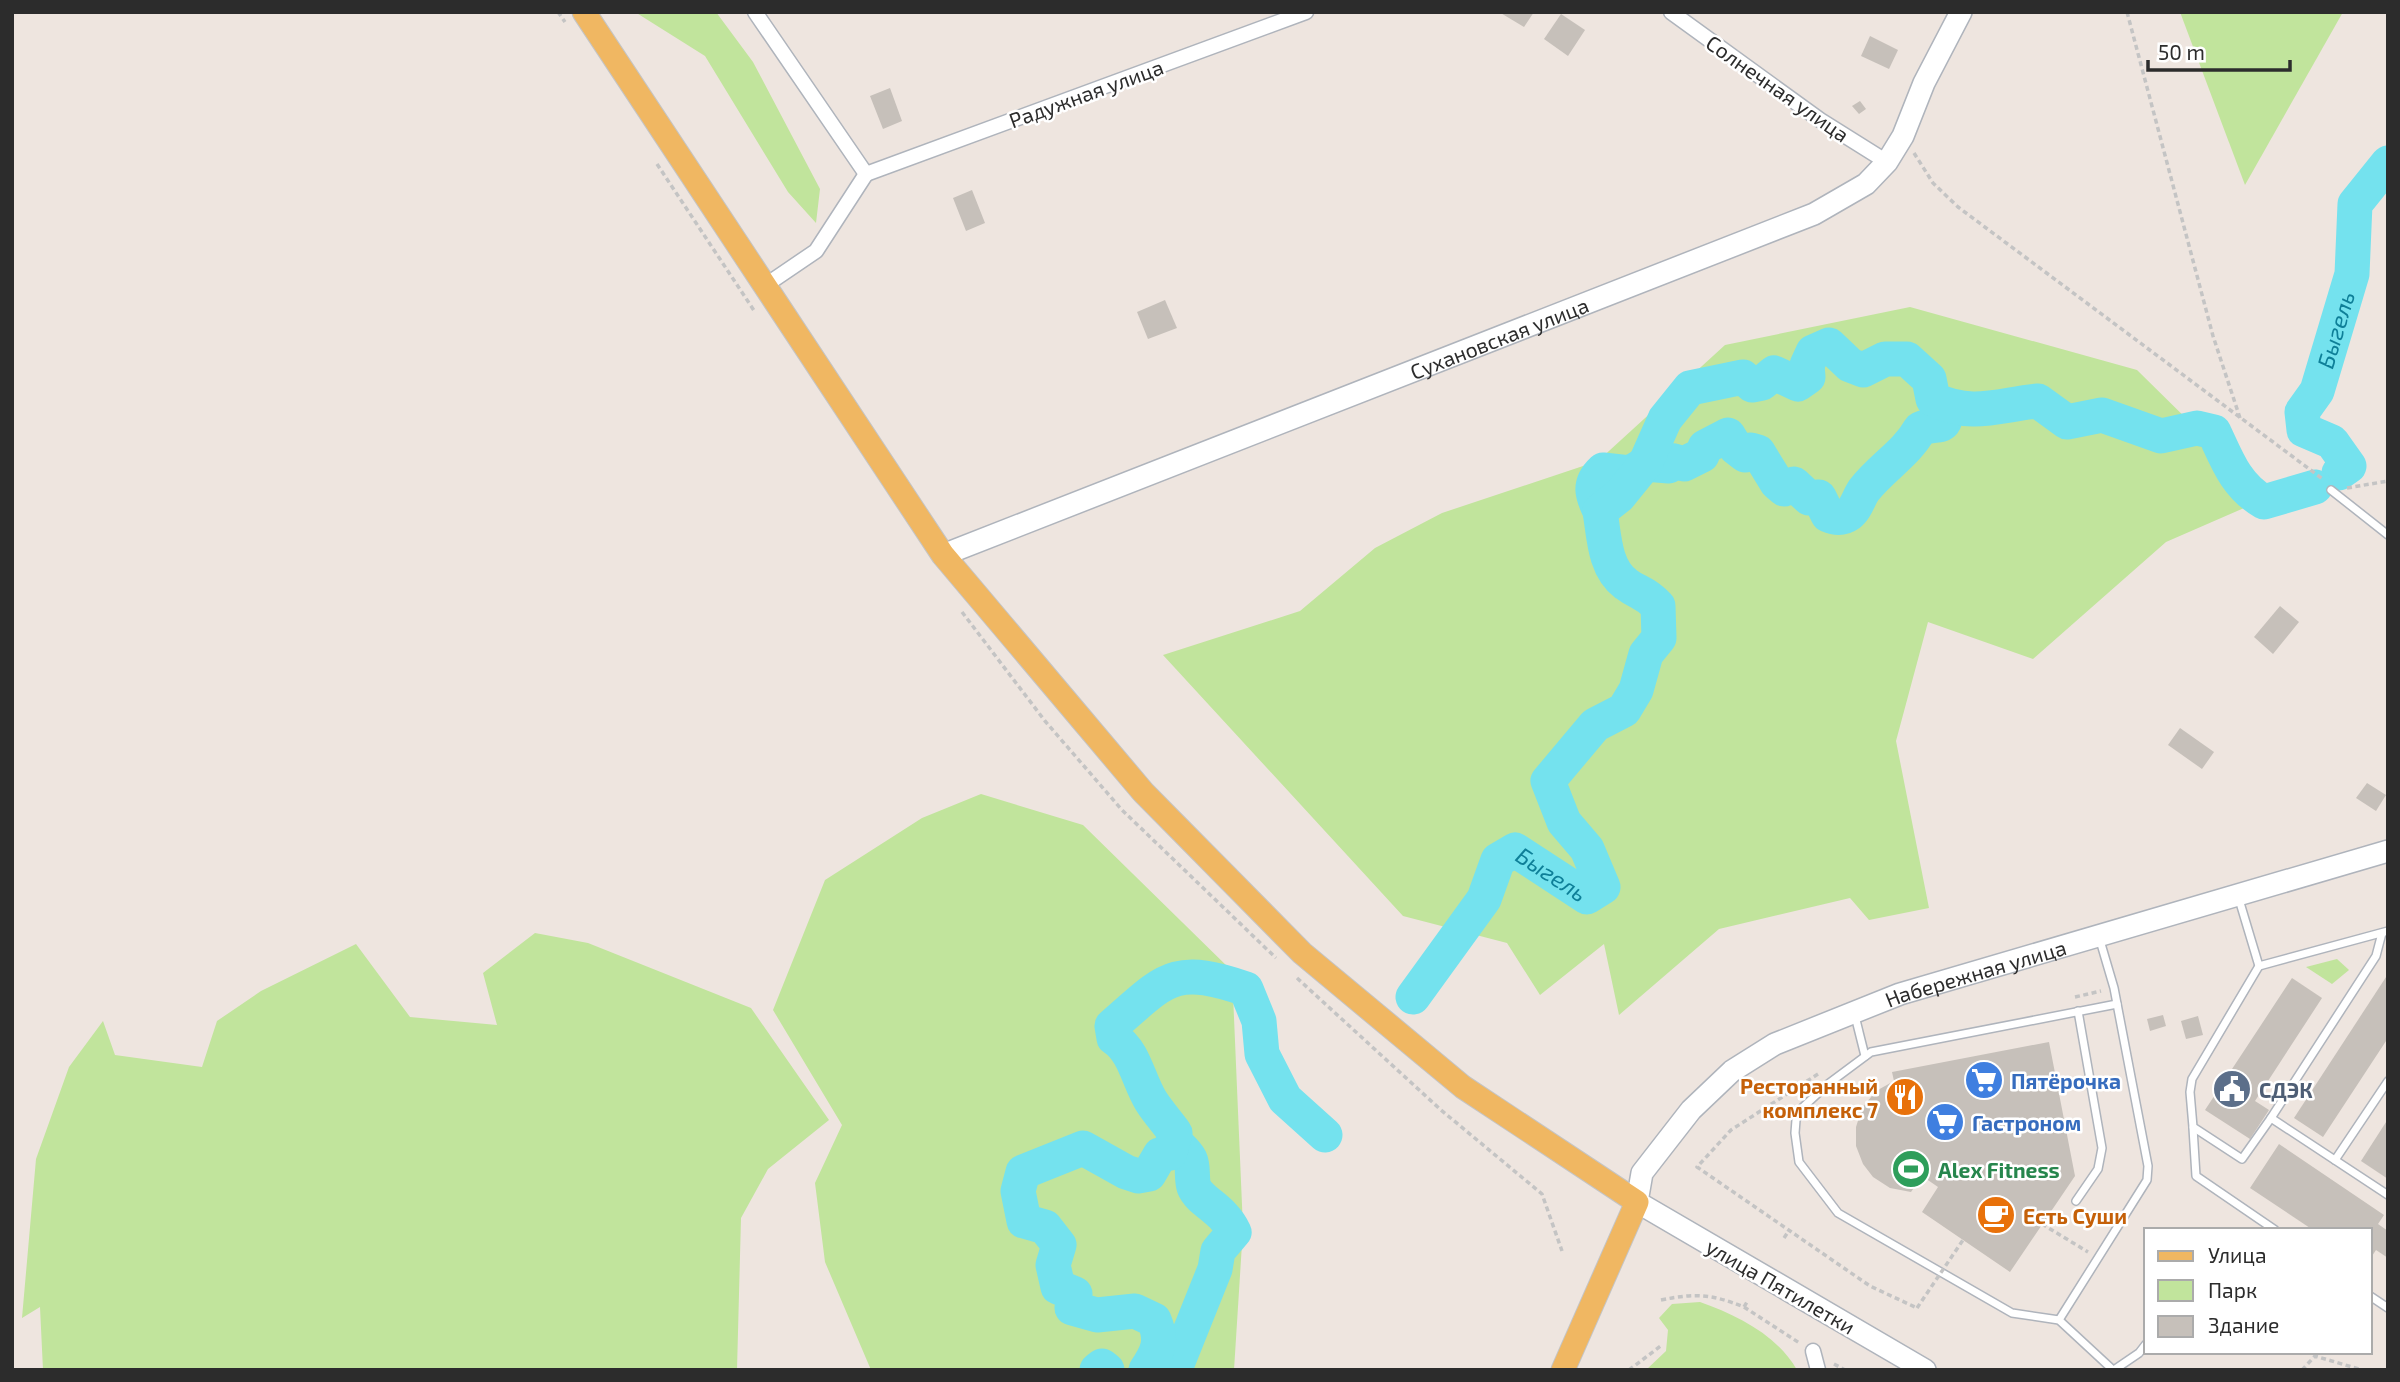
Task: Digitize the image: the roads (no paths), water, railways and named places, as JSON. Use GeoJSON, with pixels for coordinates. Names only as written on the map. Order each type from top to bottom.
{"type":"FeatureCollection","features":[{"type":"Feature","properties":{"kind":"main road"},"geometry":{"type":"LineString","coordinates":[[584,12],[763,287],[943,555],[1143,792],[1302,953],[1463,1087],[1637,1202],[1563,1370]]}},
{"type":"Feature","properties":{"kind":"street"},"geometry":{"type":"LineString","coordinates":[[755,12],[866,174],[816,251],[763,287]]}},
{"type":"Feature","properties":{"kind":"street","name":"Радужная улица"},"geometry":{"type":"LineString","coordinates":[[866,174],[1306,12]]}},
{"type":"Feature","properties":{"kind":"street","name":"Солнечная улица"},"geometry":{"type":"LineString","coordinates":[[1671,12],[1820,120],[1887,162]]}},
{"type":"Feature","properties":{"kind":"street","name":"Сухановская улица"},"geometry":{"type":"LineString","coordinates":[[943,555],[1814,214],[1866,184],[1887,162],[1903,136],[1924,83],[1961,12]]}},
{"type":"Feature","properties":{"kind":"street","name":"Набережная улица"},"geometry":{"type":"LineString","coordinates":[[1637,1202],[1642,1173],[1691,1110],[1732,1071],[1774,1044],[1900,994],[2388,851]]}},
{"type":"Feature","properties":{"kind":"street","name":"улица Пятилетки"},"geometry":{"type":"LineString","coordinates":[[1637,1202],[1925,1370]]}},
{"type":"Feature","properties":{"kind":"street"},"geometry":{"type":"LineString","coordinates":[[1813,1351],[1818,1370]]}},
{"type":"Feature","properties":{"kind":"lane"},"geometry":{"type":"LineString","coordinates":[[2332,490],[2388,535]]}},
{"type":"Feature","properties":{"kind":"lane"},"geometry":{"type":"LineString","coordinates":[[2238,895],[2259,966]]}},
{"type":"Feature","properties":{"kind":"lane"},"geometry":{"type":"LineString","coordinates":[[2272,1228],[2196,1175],[2190,1092],[2192,1079],[2259,966],[2385,932]]}},
{"type":"Feature","properties":{"kind":"lane"},"geometry":{"type":"LineString","coordinates":[[2193,1127],[2242,1158],[2271,1118],[2375,956],[2385,932]]}},
{"type":"Feature","properties":{"kind":"lane"},"geometry":{"type":"LineString","coordinates":[[2059,1320],[2144,1188],[2148,1166],[2117,1004],[2098,936]]}},
{"type":"Feature","properties":{"kind":"lane"},"geometry":{"type":"LineString","coordinates":[[2117,1004],[1871,1052],[1802,1108],[1796,1120],[1795,1133],[1799,1162],[1838,1213],[2012,1313],[2059,1320],[2113,1370],[2139,1353],[2144,1347]]}},
{"type":"Feature","properties":{"kind":"lane"},"geometry":{"type":"LineString","coordinates":[[2076,1201],[2098,1169],[2102,1148],[2078,1012]]}},
{"type":"Feature","properties":{"kind":"lane"},"geometry":{"type":"LineString","coordinates":[[1854,1013],[1865,1056]]}},
{"type":"Feature","properties":{"kind":"lane"},"geometry":{"type":"LineString","coordinates":[[2335,1160],[2388,1081]]}},
{"type":"Feature","properties":{"kind":"lane"},"geometry":{"type":"LineString","coordinates":[[2271,1118],[2388,1195]]}},
{"type":"Feature","properties":{"kind":"lane"},"geometry":{"type":"LineString","coordinates":[[2372,1297],[2388,1308]]}},
{"type":"Feature","properties":{"kind":"waterway","name":"Быгель"},"geometry":{"type":"LineString","coordinates":[[2339,473],[2349,466],[2332,442],[2304,430],[2302,412],[2317,391],[2352,274],[2355,204],[2388,163]]}},
{"type":"Feature","properties":{"kind":"waterway","name":"Быгель"},"geometry":{"type":"LineString","coordinates":[[1413,997],[1484,899],[1498,860],[1515,850],[1587,897],[1603,887],[1587,849],[1564,822],[1548,781],[1595,725],[1624,710],[1636,690],[1646,654],[1659,638],[1658,606],[1626,584],[1613,569],[1606,550],[1600,511],[1619,496],[1645,464],[1665,419],[1690,388],[1743,377],[1752,385],[1762,383],[1774,373],[1798,384],[1808,377],[1807,365],[1813,352],[1829,345],[1850,365],[1863,370],[1885,359],[1907,359],[1929,379],[1933,399],[1960,408],[1985,409],[2038,401],[2067,422],[2102,415],[2161,436],[2197,428],[2214,432],[2239,480],[2254,496],[2264,502],[2315,487]]}},
{"type":"Feature","properties":{"kind":"waterway","name":"Быгель"},"geometry":{"type":"LineString","coordinates":[[1600,511],[1593,485],[1603,470],[1630,473],[1645,464],[1669,466],[1674,461],[1684,464],[1702,455],[1705,447],[1728,435],[1736,448],[1745,455],[1751,450],[1758,452],[1777,483],[1784,489],[1794,484],[1809,498],[1819,497],[1828,515],[1844,517],[1856,506],[1864,490],[1908,446],[1920,429],[1943,423],[1948,406]]}},
{"type":"Feature","properties":{"kind":"waterway","name":"Быгель"},"geometry":{"type":"LineString","coordinates":[[1146,1370],[1154,1358],[1159,1340],[1154,1320],[1135,1311],[1097,1315],[1072,1308],[1075,1294],[1058,1287],[1053,1265],[1059,1245],[1045,1227],[1024,1221],[1018,1191],[1023,1172],[1083,1148],[1138,1176],[1149,1174],[1160,1155],[1170,1153],[1175,1133],[1151,1101],[1132,1059],[1114,1038],[1112,1026],[1145,997],[1172,980],[1202,978],[1246,989],[1259,1021],[1262,1054],[1285,1099],[1325,1135]]}},
{"type":"Feature","properties":{"kind":"waterway","name":"Быгель"},"geometry":{"type":"LineString","coordinates":[[1175,1142],[1190,1159],[1193,1184],[1197,1192],[1224,1217],[1234,1232],[1218,1251],[1215,1269],[1175,1369],[1176,1367]]}},
{"type":"Feature","properties":{"kind":"waterway","name":"Быгель"},"geometry":{"type":"LineString","coordinates":[[1097,1370],[1102,1366],[1107,1370]]}},
{"type":"Feature","properties":{"kind":"place","name":"Пятёрочка"},"geometry":{"type":"Point","coordinates":[1984,1080]}},
{"type":"Feature","properties":{"kind":"place","name":"СДЭК"},"geometry":{"type":"Point","coordinates":[2232,1089]}},
{"type":"Feature","properties":{"kind":"place","name":"Ресторанный комплекс 7"},"geometry":{"type":"Point","coordinates":[1905,1097]}},
{"type":"Feature","properties":{"kind":"place","name":"Гастроном"},"geometry":{"type":"Point","coordinates":[1945,1122]}},
{"type":"Feature","properties":{"kind":"place","name":"Alex Fitness"},"geometry":{"type":"Point","coordinates":[1911,1169]}},
{"type":"Feature","properties":{"kind":"place","name":"Есть Суши"},"geometry":{"type":"Point","coordinates":[1996,1215]}}]}
